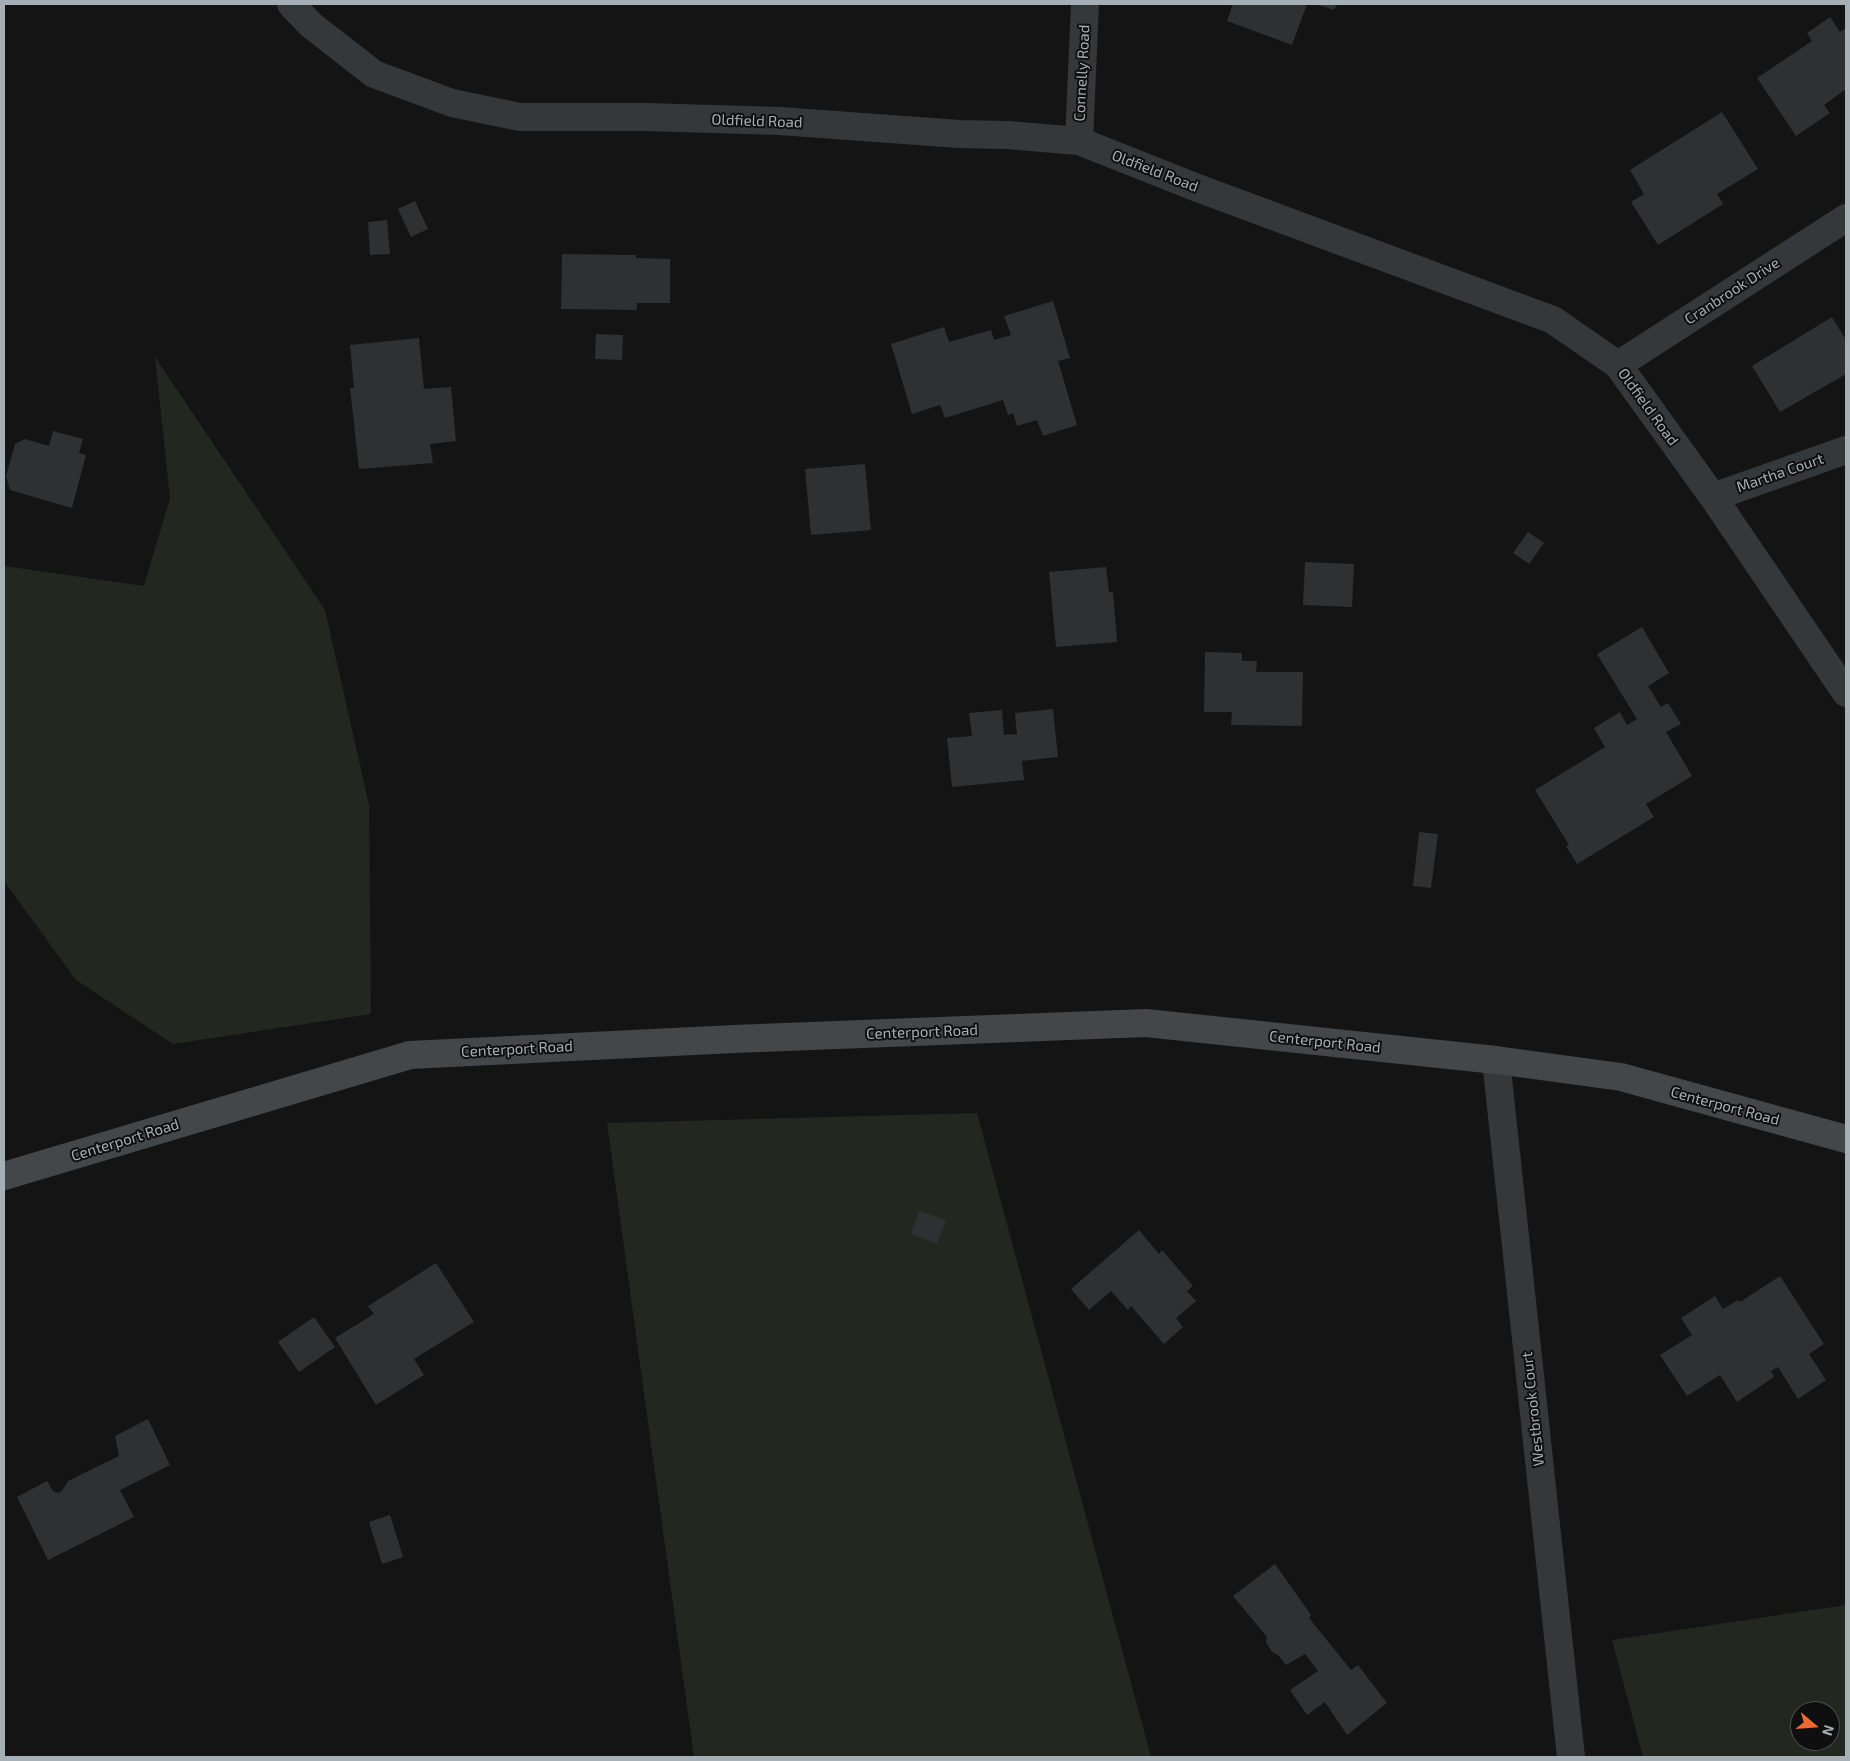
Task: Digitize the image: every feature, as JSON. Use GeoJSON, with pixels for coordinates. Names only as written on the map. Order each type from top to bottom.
{"type":"FeatureCollection","features":[{"type":"Feature","properties":{"kind":"main road","name":"Centerport Road"},"geometry":{"type":"LineString","coordinates":[[4,1176],[410,1054],[724,1039],[1146,1023],[1496,1060],[1621,1078],[1846,1139]]}},
{"type":"Feature","properties":{"kind":"street","name":"Oldfield Road"},"geometry":{"type":"LineString","coordinates":[[290,4],[311,25],[374,74],[452,103],[520,117],[645,117],[780,121],[1079,141],[1195,187],[1553,320],[1618,365],[1713,497],[1846,693]]}},
{"type":"Feature","properties":{"kind":"street","name":"Connelly Road"},"geometry":{"type":"LineString","coordinates":[[1079,141],[1086,4]]}},
{"type":"Feature","properties":{"kind":"street","name":"Cranbrook Drive"},"geometry":{"type":"LineString","coordinates":[[1618,365],[1846,218]]}},
{"type":"Feature","properties":{"kind":"street","name":"Martha Court"},"geometry":{"type":"LineString","coordinates":[[1713,497],[1846,450]]}},
{"type":"Feature","properties":{"kind":"street","name":"Westbrook Court"},"geometry":{"type":"LineString","coordinates":[[1496,1060],[1571,1757]]}},
{"type":"Feature","properties":{"kind":"shaded area"},"geometry":{"type":"Polygon","coordinates":[[[155,357],[325,610],[369,805],[371,1014],[173,1044],[76,980],[4,881],[4,566],[144,586],[170,498],[155,357]]]}},
{"type":"Feature","properties":{"kind":"shaded area"},"geometry":{"type":"Polygon","coordinates":[[[977,1113],[1151,1757],[694,1757],[607,1123],[977,1113]]]}},
{"type":"Feature","properties":{"kind":"shaded area"},"geometry":{"type":"Polygon","coordinates":[[[1846,1605],[1846,1757],[1643,1757],[1612,1640],[1846,1605]]]}},
{"type":"Feature","properties":{"kind":"building"},"geometry":{"type":"Polygon","coordinates":[[[1233,4],[1307,4],[1292,45],[1227,21],[1233,4]]]}},
{"type":"Feature","properties":{"kind":"building"},"geometry":{"type":"Polygon","coordinates":[[[1316,4],[1337,4],[1334,10],[1316,4]]]}},
{"type":"Feature","properties":{"kind":"building"},"geometry":{"type":"Polygon","coordinates":[[[1830,17],[1840,32],[1846,28],[1846,89],[1824,105],[1830,113],[1796,136],[1757,78],[1812,41],[1807,33],[1830,17]]]}},
{"type":"Feature","properties":{"kind":"building"},"geometry":{"type":"Polygon","coordinates":[[[1722,112],[1758,169],[1717,194],[1723,204],[1658,245],[1631,202],[1644,194],[1630,170],[1722,112]]]}},
{"type":"Feature","properties":{"kind":"building"},"geometry":{"type":"Polygon","coordinates":[[[415,201],[428,229],[411,237],[398,209],[415,201]]]}},
{"type":"Feature","properties":{"kind":"building"},"geometry":{"type":"Polygon","coordinates":[[[387,220],[390,254],[370,255],[368,222],[387,220]]]}},
{"type":"Feature","properties":{"kind":"building"},"geometry":{"type":"Polygon","coordinates":[[[562,254],[636,255],[636,258],[670,259],[670,303],[637,303],[637,310],[561,309],[562,254]]]}},
{"type":"Feature","properties":{"kind":"building"},"geometry":{"type":"Polygon","coordinates":[[[1053,301],[1070,358],[1058,361],[1077,425],[1043,436],[1037,420],[1017,426],[1013,413],[1008,415],[1003,400],[945,418],[940,405],[912,414],[891,344],[944,327],[949,342],[991,330],[994,340],[1011,335],[1004,316],[1053,301]]]}},
{"type":"Feature","properties":{"kind":"building"},"geometry":{"type":"Polygon","coordinates":[[[1832,317],[1846,340],[1846,374],[1780,412],[1752,366],[1832,317]]]}},
{"type":"Feature","properties":{"kind":"building"},"geometry":{"type":"Polygon","coordinates":[[[596,334],[623,335],[622,360],[595,359],[596,334]]]}},
{"type":"Feature","properties":{"kind":"building"},"geometry":{"type":"Polygon","coordinates":[[[419,338],[424,389],[451,387],[456,441],[430,444],[433,463],[359,469],[350,388],[354,388],[350,345],[419,338]]]}},
{"type":"Feature","properties":{"kind":"building"},"geometry":{"type":"Polygon","coordinates":[[[53,431],[83,439],[79,453],[86,455],[72,508],[10,490],[6,476],[15,444],[25,439],[49,446],[53,431]]]}},
{"type":"Feature","properties":{"kind":"building"},"geometry":{"type":"Polygon","coordinates":[[[865,464],[871,530],[811,535],[805,469],[865,464]]]}},
{"type":"Feature","properties":{"kind":"building"},"geometry":{"type":"Polygon","coordinates":[[[1528,532],[1544,543],[1529,564],[1513,553],[1528,532]]]}},
{"type":"Feature","properties":{"kind":"building"},"geometry":{"type":"Polygon","coordinates":[[[1305,562],[1354,564],[1352,607],[1303,605],[1305,562]]]}},
{"type":"Feature","properties":{"kind":"building"},"geometry":{"type":"Polygon","coordinates":[[[1106,567],[1109,592],[1113,592],[1117,642],[1056,647],[1049,572],[1106,567]]]}},
{"type":"Feature","properties":{"kind":"building"},"geometry":{"type":"Polygon","coordinates":[[[1642,627],[1669,673],[1648,686],[1661,707],[1668,703],[1681,724],[1666,732],[1692,776],[1646,804],[1654,817],[1577,864],[1566,846],[1569,845],[1535,790],[1605,747],[1594,728],[1620,712],[1627,725],[1637,719],[1597,654],[1642,627]]]}},
{"type":"Feature","properties":{"kind":"building"},"geometry":{"type":"Polygon","coordinates":[[[1205,652],[1242,653],[1242,661],[1257,661],[1256,672],[1303,672],[1302,726],[1231,725],[1232,712],[1204,712],[1205,652]]]}},
{"type":"Feature","properties":{"kind":"building"},"geometry":{"type":"Polygon","coordinates":[[[1053,709],[1058,757],[1022,761],[1024,780],[952,787],[947,738],[972,736],[969,713],[1002,710],[1004,735],[1017,734],[1015,713],[1053,709]]]}},
{"type":"Feature","properties":{"kind":"building"},"geometry":{"type":"Polygon","coordinates":[[[1419,832],[1438,834],[1431,888],[1413,886],[1419,832]]]}},
{"type":"Feature","properties":{"kind":"building"},"geometry":{"type":"Polygon","coordinates":[[[919,1211],[946,1220],[937,1244],[911,1234],[919,1211]]]}},
{"type":"Feature","properties":{"kind":"building"},"geometry":{"type":"Polygon","coordinates":[[[1139,1230],[1159,1254],[1162,1250],[1193,1286],[1187,1291],[1196,1301],[1176,1318],[1183,1327],[1164,1344],[1131,1306],[1128,1310],[1111,1291],[1089,1310],[1071,1289],[1139,1230]]]}},
{"type":"Feature","properties":{"kind":"building"},"geometry":{"type":"Polygon","coordinates":[[[436,1263],[474,1322],[414,1359],[424,1375],[376,1405],[335,1338],[374,1314],[368,1306],[436,1263]]]}},
{"type":"Feature","properties":{"kind":"building"},"geometry":{"type":"Polygon","coordinates":[[[1780,1276],[1824,1344],[1809,1354],[1826,1380],[1798,1399],[1778,1367],[1771,1371],[1774,1377],[1737,1402],[1720,1375],[1687,1396],[1660,1355],[1692,1335],[1681,1318],[1715,1296],[1723,1309],[1738,1300],[1740,1302],[1780,1276]]]}},
{"type":"Feature","properties":{"kind":"building"},"geometry":{"type":"Polygon","coordinates":[[[314,1317],[335,1347],[299,1372],[278,1342],[314,1317]]]}},
{"type":"Feature","properties":{"kind":"building"},"geometry":{"type":"Polygon","coordinates":[[[148,1419],[170,1465],[120,1490],[134,1517],[48,1560],[17,1497],[47,1481],[53,1491],[58,1493],[62,1491],[68,1481],[119,1456],[115,1436],[148,1419]]]}},
{"type":"Feature","properties":{"kind":"building"},"geometry":{"type":"Polygon","coordinates":[[[390,1515],[403,1557],[382,1564],[369,1522],[390,1515]]]}},
{"type":"Feature","properties":{"kind":"building"},"geometry":{"type":"Polygon","coordinates":[[[1275,1564],[1311,1615],[1309,1618],[1351,1670],[1358,1665],[1387,1703],[1347,1735],[1325,1702],[1307,1715],[1290,1690],[1318,1671],[1305,1654],[1286,1665],[1278,1655],[1272,1652],[1266,1642],[1267,1637],[1233,1596],[1275,1564]]]}}]}
